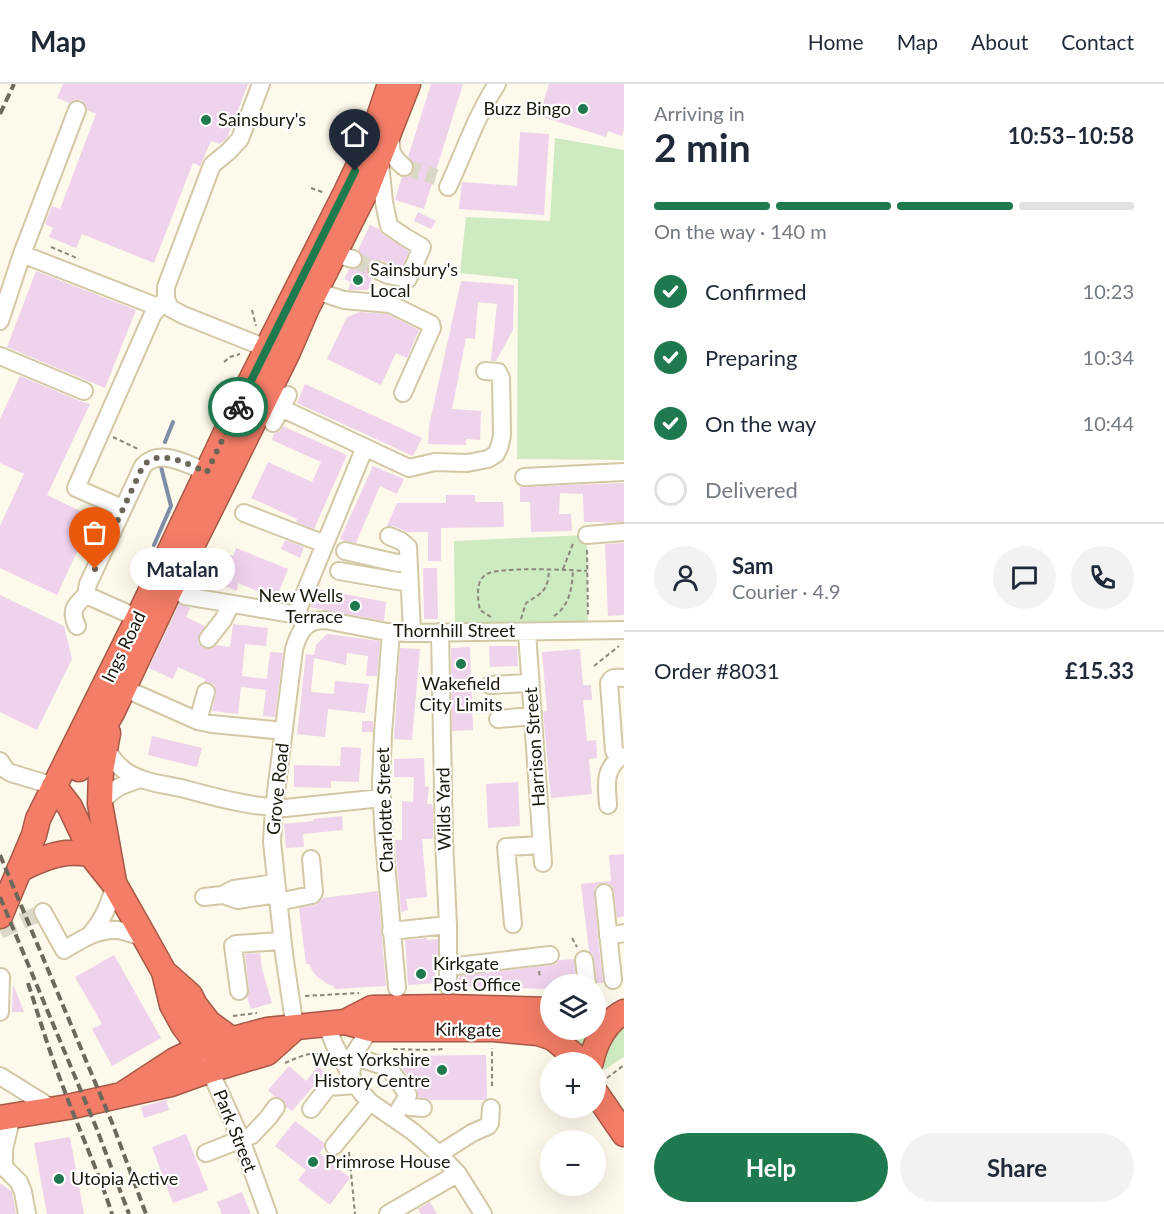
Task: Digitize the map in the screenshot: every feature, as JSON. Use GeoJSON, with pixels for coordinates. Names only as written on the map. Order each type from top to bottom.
{"type":"FeatureCollection","features":[{"type":"Feature","properties":{"kind":"highway","name":"Ings Road"},"geometry":{"type":"LineString","coordinates":[[58,791],[266,348],[364,153],[390,84]]}},
{"type":"Feature","properties":{"kind":"highway","name":"Ings Road"},"geometry":{"type":"LineString","coordinates":[[0,916],[34,835],[38,819],[112,713],[169,592],[282,393],[311,300],[343,258],[366,191],[408,84]]}},
{"type":"Feature","properties":{"kind":"highway"},"geometry":{"type":"LineString","coordinates":[[282,393],[271,356],[266,348],[284,341],[311,300]]}},
{"type":"Feature","properties":{"kind":"highway","name":"Ings Road"},"geometry":{"type":"LineString","coordinates":[[112,713],[101,771],[99,804],[115,885]]}},
{"type":"Feature","properties":{"kind":"highway","name":"Ings Road"},"geometry":{"type":"LineString","coordinates":[[58,791],[70,807],[92,854],[115,885],[164,972],[172,1005],[205,1059]]}},
{"type":"Feature","properties":{"kind":"highway"},"geometry":{"type":"LineString","coordinates":[[19,870],[48,857],[68,853],[92,854]]}},
{"type":"Feature","properties":{"kind":"highway","name":"Ings Road"},"geometry":{"type":"LineString","coordinates":[[164,972],[190,996],[209,1023],[231,1040]]}},
{"type":"Feature","properties":{"kind":"highway","name":"Kirkgate"},"geometry":{"type":"LineString","coordinates":[[205,1059],[231,1040],[267,1030],[336,1023],[372,1008],[540,1010]]}},
{"type":"Feature","properties":{"kind":"highway"},"geometry":{"type":"LineString","coordinates":[[606,1011],[623,1012]]}},
{"type":"Feature","properties":{"kind":"highway"},"geometry":{"type":"LineString","coordinates":[[594,1052],[604,1031],[623,1012]]}},
{"type":"Feature","properties":{"kind":"highway","name":"Kirkgate"},"geometry":{"type":"LineString","coordinates":[[336,1023],[370,1029],[493,1029],[538,1033],[553,1038],[570,1052]]}},
{"type":"Feature","properties":{"kind":"highway","name":"Kirkgate"},"geometry":{"type":"LineString","coordinates":[[6,1117],[123,1094],[175,1059],[205,1059],[267,1053],[295,1028]]}},
{"type":"Feature","properties":{"kind":"highway"},"geometry":{"type":"LineString","coordinates":[[606,1097],[624,1134]]}},
{"type":"Feature","properties":{"kind":"street"},"geometry":{"type":"LineString","coordinates":[[122,508],[76,488],[153,314],[162,303],[212,165],[229,152],[240,139],[261,84]]}},
{"type":"Feature","properties":{"kind":"street"},"geometry":{"type":"LineString","coordinates":[[445,182],[497,84]]}},
{"type":"Feature","properties":{"kind":"street"},"geometry":{"type":"LineString","coordinates":[[0,321],[22,254],[77,110]]}},
{"type":"Feature","properties":{"kind":"street"},"geometry":{"type":"LineString","coordinates":[[391,131],[390,147],[394,159],[404,167]]}},
{"type":"Feature","properties":{"kind":"street"},"geometry":{"type":"LineString","coordinates":[[377,270],[408,279],[422,246],[389,226],[379,159]]}},
{"type":"Feature","properties":{"kind":"street"},"geometry":{"type":"LineString","coordinates":[[22,254],[162,303],[183,315],[266,348]]}},
{"type":"Feature","properties":{"kind":"street"},"geometry":{"type":"LineString","coordinates":[[311,300],[387,303],[431,324],[432,328],[403,393]]}},
{"type":"Feature","properties":{"kind":"street"},"geometry":{"type":"LineString","coordinates":[[0,356],[84,391]]}},
{"type":"Feature","properties":{"kind":"street"},"geometry":{"type":"LineString","coordinates":[[273,423],[282,393],[365,447],[409,468],[435,462],[467,463],[488,459],[496,454],[502,435],[501,378],[498,372],[485,371]]}},
{"type":"Feature","properties":{"kind":"street","name":"Grove Road"},"geometry":{"type":"LineString","coordinates":[[295,1028],[283,947],[272,842],[274,808],[294,649],[302,621],[299,607],[365,447]]}},
{"type":"Feature","properties":{"kind":"street"},"geometry":{"type":"LineString","coordinates":[[77,626],[73,612],[77,603],[86,595],[88,584],[122,508],[147,460],[171,458],[207,472]]}},
{"type":"Feature","properties":{"kind":"street"},"geometry":{"type":"LineString","coordinates":[[524,477],[624,472]]}},
{"type":"Feature","properties":{"kind":"street"},"geometry":{"type":"LineString","coordinates":[[244,513],[325,544]]}},
{"type":"Feature","properties":{"kind":"street"},"geometry":{"type":"LineString","coordinates":[[581,535],[624,532]]}},
{"type":"Feature","properties":{"kind":"street"},"geometry":{"type":"LineString","coordinates":[[389,536],[401,541],[408,555],[412,633]]}},
{"type":"Feature","properties":{"kind":"street"},"geometry":{"type":"LineString","coordinates":[[345,551],[397,563],[408,555]]}},
{"type":"Feature","properties":{"kind":"street"},"geometry":{"type":"LineString","coordinates":[[339,571],[410,583]]}},
{"type":"Feature","properties":{"kind":"street"},"geometry":{"type":"LineString","coordinates":[[86,595],[138,618]]}},
{"type":"Feature","properties":{"kind":"street","name":"Thornhill Street"},"geometry":{"type":"LineString","coordinates":[[185,596],[302,621],[325,620],[391,632],[588,631],[623,637]]}},
{"type":"Feature","properties":{"kind":"street"},"geometry":{"type":"LineString","coordinates":[[208,639],[223,620],[231,604]]}},
{"type":"Feature","properties":{"kind":"street","name":"Charlotte Street"},"geometry":{"type":"LineString","coordinates":[[391,632],[383,734],[382,798],[397,988]]}},
{"type":"Feature","properties":{"kind":"street","name":"Wilds Yard"},"geometry":{"type":"LineString","coordinates":[[440,632],[448,986]]}},
{"type":"Feature","properties":{"kind":"street","name":"Harrison Street"},"geometry":{"type":"LineString","coordinates":[[523,632],[533,716],[543,863]]}},
{"type":"Feature","properties":{"kind":"street"},"geometry":{"type":"LineString","coordinates":[[608,806],[608,774],[611,765],[622,757],[614,751],[609,683],[613,678],[624,678]]}},
{"type":"Feature","properties":{"kind":"street"},"geometry":{"type":"LineString","coordinates":[[490,685],[530,683]]}},
{"type":"Feature","properties":{"kind":"street"},"geometry":{"type":"LineString","coordinates":[[198,721],[206,692]]}},
{"type":"Feature","properties":{"kind":"street"},"geometry":{"type":"LineString","coordinates":[[137,694],[198,721],[284,731]]}},
{"type":"Feature","properties":{"kind":"street"},"geometry":{"type":"LineString","coordinates":[[498,719],[533,716]]}},
{"type":"Feature","properties":{"kind":"street"},"geometry":{"type":"LineString","coordinates":[[106,740],[107,748],[114,761],[125,771],[140,778],[237,802],[285,808],[382,798]]}},
{"type":"Feature","properties":{"kind":"street"},"geometry":{"type":"LineString","coordinates":[[0,762],[11,773],[58,791]]}},
{"type":"Feature","properties":{"kind":"street"},"geometry":{"type":"LineString","coordinates":[[99,804],[117,788],[140,778]]}},
{"type":"Feature","properties":{"kind":"street"},"geometry":{"type":"LineString","coordinates":[[513,924],[506,847],[542,845]]}},
{"type":"Feature","properties":{"kind":"street"},"geometry":{"type":"LineString","coordinates":[[204,897],[222,895],[238,900],[277,893],[312,895],[314,892],[311,859]]}},
{"type":"Feature","properties":{"kind":"street"},"geometry":{"type":"LineString","coordinates":[[43,912],[64,950],[97,927],[108,909],[115,885]]}},
{"type":"Feature","properties":{"kind":"street"},"geometry":{"type":"LineString","coordinates":[[604,893],[616,934],[613,980]]}},
{"type":"Feature","properties":{"kind":"street"},"geometry":{"type":"LineString","coordinates":[[391,931],[448,925]]}},
{"type":"Feature","properties":{"kind":"street"},"geometry":{"type":"LineString","coordinates":[[90,934],[119,930],[145,938]]}},
{"type":"Feature","properties":{"kind":"street"},"geometry":{"type":"LineString","coordinates":[[239,991],[233,946],[236,944],[283,947]]}},
{"type":"Feature","properties":{"kind":"street"},"geometry":{"type":"LineString","coordinates":[[448,967],[550,955]]}},
{"type":"Feature","properties":{"kind":"street"},"geometry":{"type":"LineString","coordinates":[[584,960],[586,974]]}},
{"type":"Feature","properties":{"kind":"street"},"geometry":{"type":"LineString","coordinates":[[0,1012],[1,977]]}},
{"type":"Feature","properties":{"kind":"street"},"geometry":{"type":"LineString","coordinates":[[336,1023],[336,1046],[354,1080],[370,1102],[412,1131],[439,1154],[458,1174],[483,1214]]}},
{"type":"Feature","properties":{"kind":"street"},"geometry":{"type":"LineString","coordinates":[[354,1080],[354,1054],[370,1029]]}},
{"type":"Feature","properties":{"kind":"street","name":"Park Street"},"geometry":{"type":"LineString","coordinates":[[205,1059],[241,1139],[268,1214]]}},
{"type":"Feature","properties":{"kind":"street"},"geometry":{"type":"LineString","coordinates":[[368,1061],[389,1068],[408,1095],[401,1107],[423,1108]]}},
{"type":"Feature","properties":{"kind":"street"},"geometry":{"type":"LineString","coordinates":[[0,1076],[54,1109]]}},
{"type":"Feature","properties":{"kind":"street"},"geometry":{"type":"LineString","coordinates":[[311,1109],[328,1087],[354,1080]]}},
{"type":"Feature","properties":{"kind":"street"},"geometry":{"type":"LineString","coordinates":[[334,1146],[370,1102]]}},
{"type":"Feature","properties":{"kind":"street"},"geometry":{"type":"LineString","coordinates":[[206,1153],[252,1136],[276,1107]]}},
{"type":"Feature","properties":{"kind":"street"},"geometry":{"type":"LineString","coordinates":[[439,1154],[472,1133],[488,1126],[491,1107]]}},
{"type":"Feature","properties":{"kind":"street"},"geometry":{"type":"LineString","coordinates":[[6,1117],[1,1167],[19,1182],[27,1214]]}},
{"type":"Feature","properties":{"kind":"street"},"geometry":{"type":"LineString","coordinates":[[388,1214],[415,1204],[450,1178]]}},
{"type":"Feature","properties":{"kind":"path"},"geometry":{"type":"LineString","coordinates":[[311,188],[325,193]]}},
{"type":"Feature","properties":{"kind":"path"},"geometry":{"type":"LineString","coordinates":[[51,247],[79,259]]}},
{"type":"Feature","properties":{"kind":"path"},"geometry":{"type":"LineString","coordinates":[[563,569],[581,535]]}},
{"type":"Feature","properties":{"kind":"path"},"geometry":{"type":"LineString","coordinates":[[581,535],[586,571],[588,631]]}},
{"type":"Feature","properties":{"kind":"path"},"geometry":{"type":"LineString","coordinates":[[495,619],[480,610],[478,601],[479,586],[483,576],[492,571],[563,569],[586,571]]}},
{"type":"Feature","properties":{"kind":"path"},"geometry":{"type":"LineString","coordinates":[[523,632],[521,617],[526,603],[546,588],[549,570]]}},
{"type":"Feature","properties":{"kind":"path"},"geometry":{"type":"LineString","coordinates":[[551,618],[565,608],[570,594],[573,570]]}},
{"type":"Feature","properties":{"kind":"path"},"geometry":{"type":"LineString","coordinates":[[594,666],[623,637]]}},
{"type":"Feature","properties":{"kind":"path"},"geometry":{"type":"LineString","coordinates":[[492,1045],[492,1086]]}},
{"type":"Feature","properties":{"kind":"path"},"geometry":{"type":"LineString","coordinates":[[390,1048],[428,1050]]}},
{"type":"Feature","properties":{"kind":"path"},"geometry":{"type":"LineString","coordinates":[[281,1065],[303,1055],[316,1053],[333,1058],[340,1054]]}},
{"type":"Feature","properties":{"kind":"path"},"geometry":{"type":"LineString","coordinates":[[606,1074],[624,1065]]}},
{"type":"Feature","properties":{"kind":"path"},"geometry":{"type":"LineString","coordinates":[[346,1131],[355,1214]]}},
{"type":"Feature","properties":{"kind":"green space"},"geometry":{"type":"Polygon","coordinates":[[[555,138],[624,150],[624,460],[517,459],[518,279],[460,273],[466,217],[550,221],[555,138]]]}},
{"type":"Feature","properties":{"kind":"green space"},"geometry":{"type":"Polygon","coordinates":[[[587,535],[588,622],[455,625],[454,541],[587,535]]]}},
{"type":"Feature","properties":{"kind":"green space"},"geometry":{"type":"Polygon","coordinates":[[[624,1028],[624,1057],[606,1069],[606,1052],[615,1032],[624,1028]]]}},
{"type":"Feature","properties":{"kind":"green space"},"geometry":{"type":"Polygon","coordinates":[[[576,1040],[590,1040],[586,1049],[577,1041],[576,1040]]]}},
{"type":"Feature","properties":{"kind":"building"},"geometry":{"type":"Polygon","coordinates":[[[63,84],[248,84],[227,138],[220,144],[211,141],[200,166],[193,163],[154,263],[82,234],[76,248],[49,237],[53,228],[45,224],[52,206],[60,209],[96,114],[87,110],[81,100],[69,103],[57,98],[63,84]]]}},
{"type":"Feature","properties":{"kind":"building"},"geometry":{"type":"Polygon","coordinates":[[[431,84],[463,84],[424,209],[395,200],[402,177],[408,177],[414,170],[414,163],[408,157],[431,84]]]}},
{"type":"Feature","properties":{"kind":"building","name":"Buzz Bingo"},"geometry":{"type":"Polygon","coordinates":[[[549,84],[624,84],[622,136],[608,131],[606,137],[539,116],[549,84]]]}},
{"type":"Feature","properties":{"kind":"building"},"geometry":{"type":"Polygon","coordinates":[[[520,132],[549,134],[544,215],[459,209],[462,182],[517,186],[520,132]]]}},
{"type":"Feature","properties":{"kind":"building"},"geometry":{"type":"Polygon","coordinates":[[[418,212],[436,221],[431,229],[414,221],[418,212]]]}},
{"type":"Feature","properties":{"kind":"building"},"geometry":{"type":"Polygon","coordinates":[[[370,225],[409,251],[402,267],[381,260],[371,261],[367,270],[368,276],[372,279],[368,290],[348,290],[351,282],[344,279],[349,269],[360,267],[363,262],[363,256],[358,250],[370,225]]]}},
{"type":"Feature","properties":{"kind":"building"},"geometry":{"type":"Polygon","coordinates":[[[36,271],[136,310],[105,388],[7,347],[36,271]]]}},
{"type":"Feature","properties":{"kind":"building"},"geometry":{"type":"Polygon","coordinates":[[[461,281],[514,285],[513,330],[496,361],[491,361],[497,304],[478,302],[475,339],[466,338],[452,409],[481,411],[480,440],[466,439],[466,445],[428,444],[429,426],[461,281]]]}},
{"type":"Feature","properties":{"kind":"building"},"geometry":{"type":"Polygon","coordinates":[[[360,312],[387,314],[419,330],[407,358],[396,353],[381,385],[327,359],[347,317],[360,312]]]}},
{"type":"Feature","properties":{"kind":"building"},"geometry":{"type":"Polygon","coordinates":[[[20,376],[90,404],[47,495],[93,517],[57,595],[0,568],[0,526],[24,474],[0,463],[0,419],[20,376]]]}},
{"type":"Feature","properties":{"kind":"building"},"geometry":{"type":"Polygon","coordinates":[[[305,384],[422,438],[413,456],[297,403],[305,384]]]}},
{"type":"Feature","properties":{"kind":"building"},"geometry":{"type":"Polygon","coordinates":[[[283,426],[347,455],[314,529],[251,498],[268,462],[312,482],[321,462],[272,440],[274,433],[279,432],[283,426]]]}},
{"type":"Feature","properties":{"kind":"building"},"geometry":{"type":"Polygon","coordinates":[[[373,466],[404,479],[397,494],[380,486],[356,543],[344,541],[340,539],[373,466]]]}},
{"type":"Feature","properties":{"kind":"building"},"geometry":{"type":"Polygon","coordinates":[[[624,483],[624,522],[584,522],[583,494],[560,493],[559,514],[571,514],[572,531],[531,532],[530,502],[520,502],[520,487],[624,483]]]}},
{"type":"Feature","properties":{"kind":"building"},"geometry":{"type":"Polygon","coordinates":[[[446,495],[475,495],[475,502],[503,502],[504,527],[441,528],[441,561],[428,561],[428,532],[407,532],[387,526],[397,503],[446,503],[446,495]]]}},
{"type":"Feature","properties":{"kind":"building"},"geometry":{"type":"Polygon","coordinates":[[[285,540],[304,547],[300,558],[281,549],[285,540]]]}},
{"type":"Feature","properties":{"kind":"building"},"geometry":{"type":"Polygon","coordinates":[[[624,543],[624,615],[608,616],[605,544],[624,543]]]}},
{"type":"Feature","properties":{"kind":"building"},"geometry":{"type":"Polygon","coordinates":[[[209,547],[233,556],[236,548],[288,569],[276,599],[238,583],[237,591],[197,575],[209,547]]]}},
{"type":"Feature","properties":{"kind":"building"},"geometry":{"type":"Polygon","coordinates":[[[423,568],[437,568],[438,619],[424,619],[423,568]]]}},
{"type":"Feature","properties":{"kind":"building","name":"New Wells Terrace"},"geometry":{"type":"Polygon","coordinates":[[[318,589],[386,602],[384,621],[310,607],[318,589]]]}},
{"type":"Feature","properties":{"kind":"building"},"geometry":{"type":"Polygon","coordinates":[[[0,595],[64,626],[72,659],[37,730],[0,712],[0,595]]]}},
{"type":"Feature","properties":{"kind":"building"},"geometry":{"type":"Polygon","coordinates":[[[179,604],[190,608],[186,617],[205,626],[198,638],[198,643],[206,649],[211,649],[216,645],[230,647],[233,624],[268,628],[266,646],[245,644],[242,676],[267,679],[270,652],[283,653],[275,717],[263,716],[266,690],[241,687],[238,714],[212,711],[216,694],[214,684],[204,682],[205,679],[178,667],[173,679],[149,668],[179,604]]]}},
{"type":"Feature","properties":{"kind":"building"},"geometry":{"type":"Polygon","coordinates":[[[327,634],[380,641],[377,676],[366,676],[368,656],[347,653],[346,665],[314,658],[311,692],[334,694],[335,681],[369,684],[365,713],[328,709],[325,737],[297,734],[306,654],[314,655],[316,645],[327,634]]]}},
{"type":"Feature","properties":{"kind":"building"},"geometry":{"type":"Polygon","coordinates":[[[489,646],[517,646],[518,666],[490,667],[489,646]]]}},
{"type":"Feature","properties":{"kind":"building"},"geometry":{"type":"Polygon","coordinates":[[[470,647],[473,730],[452,731],[451,648],[470,647]]]}},
{"type":"Feature","properties":{"kind":"building"},"geometry":{"type":"Polygon","coordinates":[[[400,648],[420,649],[412,740],[394,739],[400,648]]]}},
{"type":"Feature","properties":{"kind":"building"},"geometry":{"type":"Polygon","coordinates":[[[580,649],[583,685],[591,685],[592,700],[583,700],[587,741],[596,740],[597,758],[589,759],[592,794],[551,798],[543,712],[547,711],[542,652],[580,649]]]}},
{"type":"Feature","properties":{"kind":"building"},"geometry":{"type":"Polygon","coordinates":[[[362,721],[373,721],[373,732],[362,732],[362,721]]]}},
{"type":"Feature","properties":{"kind":"building"},"geometry":{"type":"Polygon","coordinates":[[[152,736],[202,748],[197,767],[148,755],[152,736]]]}},
{"type":"Feature","properties":{"kind":"building"},"geometry":{"type":"Polygon","coordinates":[[[341,747],[361,748],[359,782],[331,781],[331,788],[294,787],[294,765],[340,766],[341,747]]]}},
{"type":"Feature","properties":{"kind":"building"},"geometry":{"type":"Polygon","coordinates":[[[424,758],[425,786],[429,787],[427,804],[432,804],[433,811],[433,839],[422,839],[427,897],[406,899],[408,910],[401,912],[395,840],[402,840],[402,801],[413,802],[414,777],[394,777],[394,759],[424,758]]]}},
{"type":"Feature","properties":{"kind":"building"},"geometry":{"type":"Polygon","coordinates":[[[518,782],[520,826],[488,828],[486,784],[518,782]]]}},
{"type":"Feature","properties":{"kind":"building"},"geometry":{"type":"Polygon","coordinates":[[[342,816],[343,830],[303,834],[304,847],[286,848],[284,824],[342,816]]]}},
{"type":"Feature","properties":{"kind":"building"},"geometry":{"type":"Polygon","coordinates":[[[624,854],[624,916],[617,918],[612,886],[608,883],[597,885],[594,889],[602,974],[596,974],[593,954],[589,951],[581,884],[611,881],[609,855],[624,854]]]}},
{"type":"Feature","properties":{"kind":"building"},"geometry":{"type":"Polygon","coordinates":[[[378,891],[386,986],[335,989],[319,978],[309,964],[306,964],[299,908],[315,905],[323,898],[378,891]]]}},
{"type":"Feature","properties":{"kind":"building"},"geometry":{"type":"Polygon","coordinates":[[[427,938],[427,940],[438,939],[438,955],[434,956],[436,983],[408,985],[405,940],[427,938]]]}},
{"type":"Feature","properties":{"kind":"building"},"geometry":{"type":"Polygon","coordinates":[[[260,953],[272,1003],[251,1009],[247,997],[249,990],[245,954],[260,953]]]}},
{"type":"Feature","properties":{"kind":"building"},"geometry":{"type":"Polygon","coordinates":[[[114,955],[161,1038],[112,1066],[92,1029],[102,1024],[75,977],[114,955]]]}},
{"type":"Feature","properties":{"kind":"building"},"geometry":{"type":"Polygon","coordinates":[[[574,959],[575,974],[540,974],[540,989],[458,986],[459,976],[551,965],[556,964],[559,960],[574,959]]]}},
{"type":"Feature","properties":{"kind":"building"},"geometry":{"type":"Polygon","coordinates":[[[13,984],[24,1012],[12,1012],[13,984]]]}},
{"type":"Feature","properties":{"kind":"building","name":"West Yorkshire History Centre"},"geometry":{"type":"Polygon","coordinates":[[[486,1055],[487,1099],[485,1100],[430,1100],[418,1097],[417,1089],[398,1062],[390,1056],[486,1055]]]}},
{"type":"Feature","properties":{"kind":"building"},"geometry":{"type":"Polygon","coordinates":[[[289,1066],[306,1081],[318,1066],[325,1073],[292,1111],[286,1107],[283,1099],[275,1097],[268,1090],[289,1066]]]}},
{"type":"Feature","properties":{"kind":"building"},"geometry":{"type":"Polygon","coordinates":[[[166,1100],[169,1110],[144,1118],[141,1107],[166,1100]]]}},
{"type":"Feature","properties":{"kind":"building","name":"Primrose House"},"geometry":{"type":"Polygon","coordinates":[[[295,1121],[324,1143],[319,1153],[350,1178],[330,1205],[298,1180],[306,1170],[275,1146],[295,1121]]]}},
{"type":"Feature","properties":{"kind":"building"},"geometry":{"type":"Polygon","coordinates":[[[186,1134],[208,1190],[173,1203],[152,1147],[186,1134]]]}},
{"type":"Feature","properties":{"kind":"building","name":"Utopia Active"},"geometry":{"type":"Polygon","coordinates":[[[70,1137],[84,1214],[47,1214],[34,1143],[70,1137]]]}},
{"type":"Feature","properties":{"kind":"building"},"geometry":{"type":"Polygon","coordinates":[[[0,1183],[12,1192],[16,1214],[0,1214],[0,1183]]]}},
{"type":"Feature","properties":{"kind":"building"},"geometry":{"type":"Polygon","coordinates":[[[242,1192],[251,1214],[222,1214],[217,1202],[242,1192]]]}},
{"type":"Feature","properties":{"kind":"building"},"geometry":{"type":"Polygon","coordinates":[[[430,1202],[437,1214],[421,1214],[418,1209],[430,1202]]]}},
{"type":"Feature","properties":{"kind":"waterway"},"geometry":{"type":"LineString","coordinates":[[165,442],[173,422]]}},
{"type":"Feature","properties":{"kind":"waterway"},"geometry":{"type":"LineString","coordinates":[[154,545],[171,506],[161,467]]}},
{"type":"Feature","properties":{"kind":"tunnel"},"geometry":{"type":"LineString","coordinates":[[404,167],[436,177]]}},
{"type":"Feature","properties":{"kind":"tunnel"},"geometry":{"type":"LineString","coordinates":[[353,259],[377,270]]}},
{"type":"Feature","properties":{"kind":"tunnel"},"geometry":{"type":"LineString","coordinates":[[0,931],[43,912]]}},
{"type":"Feature","properties":{"kind":"railway"},"geometry":{"type":"LineString","coordinates":[[0,114],[14,84]]}},
{"type":"Feature","properties":{"kind":"railway"},"geometry":{"type":"LineString","coordinates":[[0,855],[113,1125],[146,1214]]}},
{"type":"Feature","properties":{"kind":"railway"},"geometry":{"type":"LineString","coordinates":[[0,897],[96,1127],[129,1214]]}},
{"type":"Feature","properties":{"kind":"railway"},"geometry":{"type":"LineString","coordinates":[[28,983],[57,1072],[112,1214]]}},
{"type":"Feature","properties":{"kind":"way so far"},"geometry":{"type":"LineString","coordinates":[[95,569],[113,527],[147,460],[158,457],[171,458],[207,472],[238,407]]}},
{"type":"Feature","properties":{"kind":"place","name":"Buzz Bingo"},"geometry":{"type":"Point","coordinates":[583,109]}},
{"type":"Feature","properties":{"kind":"place","name":"Sainsbury's"},"geometry":{"type":"Point","coordinates":[206,120]}},
{"type":"Feature","properties":{"kind":"place","name":"Sainsbury's Local"},"geometry":{"type":"Point","coordinates":[358,280]}},
{"type":"Feature","properties":{"kind":"place","name":"Matalan"},"geometry":{"type":"Point","coordinates":[95,569]}},
{"type":"Feature","properties":{"kind":"place","name":"New Wells Terrace"},"geometry":{"type":"Point","coordinates":[355,606]}},
{"type":"Feature","properties":{"kind":"place","name":"Wakefield City Limits"},"geometry":{"type":"Point","coordinates":[461,664]}},
{"type":"Feature","properties":{"kind":"place","name":"Kirkgate Post Office"},"geometry":{"type":"Point","coordinates":[421,974]}},
{"type":"Feature","properties":{"kind":"place","name":"West Yorkshire History Centre"},"geometry":{"type":"Point","coordinates":[442,1070]}},
{"type":"Feature","properties":{"kind":"place","name":"Primrose House"},"geometry":{"type":"Point","coordinates":[313,1162]}},
{"type":"Feature","properties":{"kind":"place","name":"Utopia Active"},"geometry":{"type":"Point","coordinates":[59,1179]}},
{"type":"Feature","properties":{"kind":"route"},"geometry":{"type":"LineString","coordinates":[[238,407],[355,171]]}}]}
